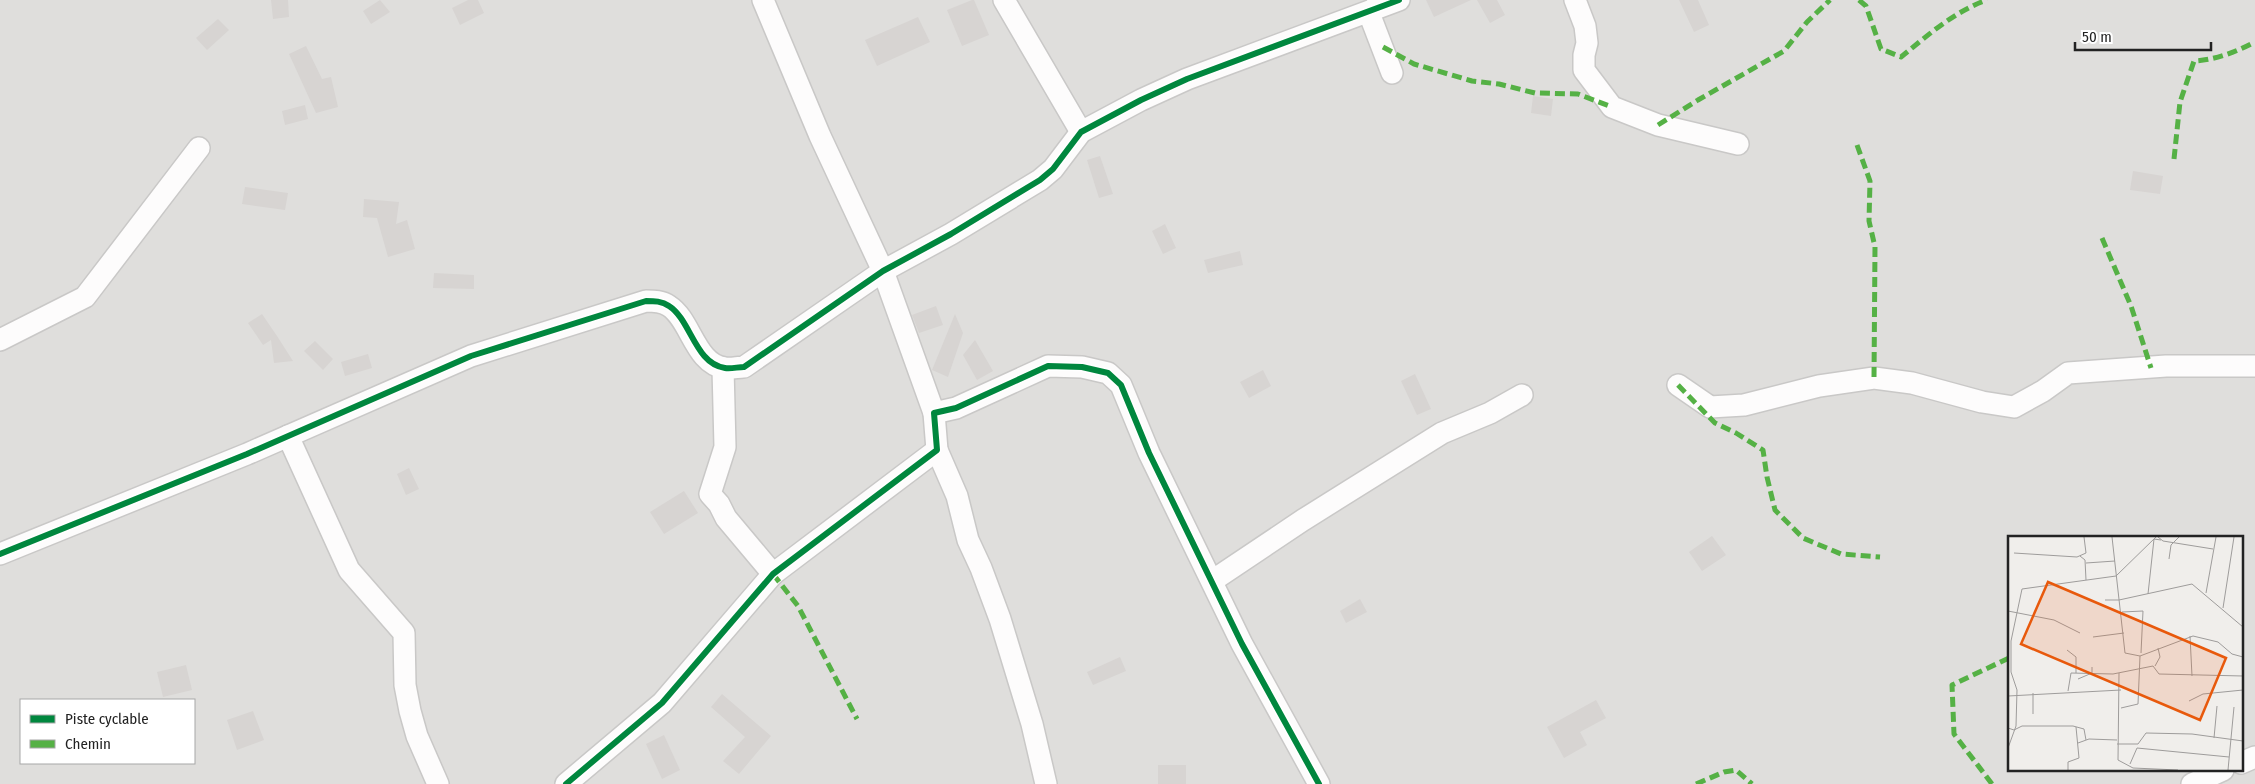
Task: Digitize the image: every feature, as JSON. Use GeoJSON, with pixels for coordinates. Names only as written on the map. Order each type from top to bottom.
{"type":"FeatureCollection","features":[{"type":"Feature","properties":{"kind":"street"},"geometry":{"type":"LineString","coordinates":[[764,0],[820,136],[883,271],[934,413],[936,450],[957,496],[968,540],[981,568],[1000,619],[1032,724],[1046,784]]}},
{"type":"Feature","properties":{"kind":"street"},"geometry":{"type":"LineString","coordinates":[[1004,0],[1081,132]]}},
{"type":"Feature","properties":{"kind":"street"},"geometry":{"type":"LineString","coordinates":[[0,554],[288,436],[471,356],[646,301],[657,301],[668,306],[678,314],[707,359],[723,368],[744,367],[883,271],[951,234],[1040,180],[1053,170],[1081,132],[1141,100],[1187,79],[1377,6],[1399,0]]}},
{"type":"Feature","properties":{"kind":"street"},"geometry":{"type":"LineString","coordinates":[[1575,0],[1585,26],[1587,43],[1584,55],[1584,70],[1612,107],[1658,125],[1738,144]]}},
{"type":"Feature","properties":{"kind":"street"},"geometry":{"type":"LineString","coordinates":[[1377,6],[1392,73]]}},
{"type":"Feature","properties":{"kind":"street"},"geometry":{"type":"LineString","coordinates":[[0,340],[85,296],[199,148]]}},
{"type":"Feature","properties":{"kind":"street"},"geometry":{"type":"LineString","coordinates":[[934,413],[956,408],[1048,366],[1082,367],[1108,373],[1121,385],[1149,453],[1212,582],[1265,688],[1319,784]]}},
{"type":"Feature","properties":{"kind":"street"},"geometry":{"type":"LineString","coordinates":[[1678,385],[1710,407],[1744,404],[1819,386],[1874,378],[1912,383],[1982,402],[2014,407],[2043,390],[2068,372],[2166,366],[2255,366]]}},
{"type":"Feature","properties":{"kind":"street"},"geometry":{"type":"LineString","coordinates":[[723,368],[725,447],[710,494],[726,518],[773,574]]}},
{"type":"Feature","properties":{"kind":"street"},"geometry":{"type":"LineString","coordinates":[[1212,582],[1303,520],[1442,433],[1490,413],[1522,395]]}},
{"type":"Feature","properties":{"kind":"street"},"geometry":{"type":"LineString","coordinates":[[288,436],[349,570],[404,633],[403,660],[410,711],[420,744],[438,784]]}},
{"type":"Feature","properties":{"kind":"street"},"geometry":{"type":"LineString","coordinates":[[566,784],[662,703],[773,574],[936,450]]}},
{"type":"Feature","properties":{"kind":"street"},"geometry":{"type":"LineString","coordinates":[[2242,764],[2255,757]]}},
{"type":"Feature","properties":{"kind":"street"},"geometry":{"type":"LineString","coordinates":[[2192,784],[2219,772]]}},
{"type":"Feature","properties":{"kind":"shaded area"},"geometry":{"type":"Polygon","coordinates":[[[0,0],[2255,0],[2255,784],[0,784],[0,0]]]}},
{"type":"Feature","properties":{"kind":"building"},"geometry":{"type":"Polygon","coordinates":[[[271,0],[288,0],[289,17],[273,19],[271,0]]]}},
{"type":"Feature","properties":{"kind":"building"},"geometry":{"type":"Polygon","coordinates":[[[380,0],[390,12],[371,24],[363,11],[380,0]]]}},
{"type":"Feature","properties":{"kind":"building"},"geometry":{"type":"Polygon","coordinates":[[[468,0],[478,0],[484,13],[460,25],[452,8],[468,0]]]}},
{"type":"Feature","properties":{"kind":"building"},"geometry":{"type":"Polygon","coordinates":[[[974,0],[989,35],[962,46],[947,10],[974,0]]]}},
{"type":"Feature","properties":{"kind":"building"},"geometry":{"type":"Polygon","coordinates":[[[1426,0],[1471,0],[1434,17],[1426,0]]]}},
{"type":"Feature","properties":{"kind":"building"},"geometry":{"type":"Polygon","coordinates":[[[1477,0],[1497,0],[1505,15],[1490,23],[1477,0]]]}},
{"type":"Feature","properties":{"kind":"building"},"geometry":{"type":"Polygon","coordinates":[[[1679,0],[1698,0],[1709,25],[1694,32],[1679,0]]]}},
{"type":"Feature","properties":{"kind":"building"},"geometry":{"type":"Polygon","coordinates":[[[918,17],[930,42],[877,66],[865,40],[918,17]]]}},
{"type":"Feature","properties":{"kind":"building"},"geometry":{"type":"Polygon","coordinates":[[[218,19],[229,30],[207,50],[196,38],[218,19]]]}},
{"type":"Feature","properties":{"kind":"building"},"geometry":{"type":"Polygon","coordinates":[[[306,46],[322,79],[331,77],[338,107],[316,113],[289,54],[306,46]]]}},
{"type":"Feature","properties":{"kind":"building"},"geometry":{"type":"Polygon","coordinates":[[[1533,96],[1553,99],[1551,116],[1531,113],[1533,96]]]}},
{"type":"Feature","properties":{"kind":"building"},"geometry":{"type":"Polygon","coordinates":[[[305,105],[308,119],[285,125],[282,111],[305,105]]]}},
{"type":"Feature","properties":{"kind":"building"},"geometry":{"type":"Polygon","coordinates":[[[1100,156],[1113,194],[1099,198],[1087,160],[1100,156]]]}},
{"type":"Feature","properties":{"kind":"building"},"geometry":{"type":"Polygon","coordinates":[[[2133,171],[2163,176],[2160,194],[2130,190],[2133,171]]]}},
{"type":"Feature","properties":{"kind":"building"},"geometry":{"type":"Polygon","coordinates":[[[245,187],[288,193],[285,210],[242,204],[245,187]]]}},
{"type":"Feature","properties":{"kind":"building"},"geometry":{"type":"Polygon","coordinates":[[[364,199],[399,202],[396,224],[407,220],[415,249],[388,257],[377,218],[363,217],[364,199]]]}},
{"type":"Feature","properties":{"kind":"building"},"geometry":{"type":"Polygon","coordinates":[[[1165,224],[1176,248],[1163,254],[1152,231],[1165,224]]]}},
{"type":"Feature","properties":{"kind":"building"},"geometry":{"type":"Polygon","coordinates":[[[1240,251],[1243,265],[1208,273],[1204,260],[1240,251]]]}},
{"type":"Feature","properties":{"kind":"building"},"geometry":{"type":"Polygon","coordinates":[[[434,273],[474,275],[474,289],[433,288],[434,273]]]}},
{"type":"Feature","properties":{"kind":"building"},"geometry":{"type":"Polygon","coordinates":[[[936,306],[943,325],[919,333],[912,315],[936,306]]]}},
{"type":"Feature","properties":{"kind":"building"},"geometry":{"type":"Polygon","coordinates":[[[262,314],[293,361],[274,363],[271,340],[263,345],[248,323],[262,314]]]}},
{"type":"Feature","properties":{"kind":"building"},"geometry":{"type":"Polygon","coordinates":[[[955,314],[963,333],[948,377],[932,370],[955,314]]]}},
{"type":"Feature","properties":{"kind":"building"},"geometry":{"type":"Polygon","coordinates":[[[975,340],[993,371],[977,380],[963,355],[975,340]]]}},
{"type":"Feature","properties":{"kind":"building"},"geometry":{"type":"Polygon","coordinates":[[[315,341],[333,359],[323,370],[304,351],[315,341]]]}},
{"type":"Feature","properties":{"kind":"building"},"geometry":{"type":"Polygon","coordinates":[[[368,354],[372,368],[345,376],[341,362],[368,354]]]}},
{"type":"Feature","properties":{"kind":"building"},"geometry":{"type":"Polygon","coordinates":[[[1263,370],[1271,386],[1249,398],[1240,382],[1263,370]]]}},
{"type":"Feature","properties":{"kind":"building"},"geometry":{"type":"Polygon","coordinates":[[[1415,374],[1431,409],[1417,415],[1401,381],[1415,374]]]}},
{"type":"Feature","properties":{"kind":"building"},"geometry":{"type":"Polygon","coordinates":[[[409,468],[419,489],[406,495],[397,474],[409,468]]]}},
{"type":"Feature","properties":{"kind":"building"},"geometry":{"type":"Polygon","coordinates":[[[684,491],[698,513],[664,534],[650,512],[684,491]]]}},
{"type":"Feature","properties":{"kind":"building"},"geometry":{"type":"Polygon","coordinates":[[[1712,536],[1726,555],[1702,571],[1689,552],[1712,536]]]}},
{"type":"Feature","properties":{"kind":"building"},"geometry":{"type":"Polygon","coordinates":[[[1360,599],[1367,612],[1346,623],[1340,611],[1360,599]]]}},
{"type":"Feature","properties":{"kind":"building"},"geometry":{"type":"Polygon","coordinates":[[[1120,657],[1126,671],[1093,685],[1087,672],[1120,657]]]}},
{"type":"Feature","properties":{"kind":"building"},"geometry":{"type":"Polygon","coordinates":[[[186,665],[192,690],[163,697],[157,672],[186,665]]]}},
{"type":"Feature","properties":{"kind":"building"},"geometry":{"type":"Polygon","coordinates":[[[722,694],[771,736],[739,774],[723,761],[745,737],[711,707],[722,694]]]}},
{"type":"Feature","properties":{"kind":"building"},"geometry":{"type":"Polygon","coordinates":[[[1596,700],[1606,718],[1580,732],[1587,745],[1564,758],[1547,727],[1596,700]]]}},
{"type":"Feature","properties":{"kind":"building"},"geometry":{"type":"Polygon","coordinates":[[[253,711],[264,740],[237,750],[227,720],[253,711]]]}},
{"type":"Feature","properties":{"kind":"building"},"geometry":{"type":"Polygon","coordinates":[[[664,735],[680,770],[662,779],[646,744],[664,735]]]}},
{"type":"Feature","properties":{"kind":"building"},"geometry":{"type":"Polygon","coordinates":[[[1158,765],[1186,765],[1186,784],[1158,784],[1158,765]]]}},
{"type":"Feature","properties":{"kind":"marked path"},"geometry":{"type":"LineString","coordinates":[[1658,125],[1784,51],[1807,22],[1830,0]]}},
{"type":"Feature","properties":{"kind":"marked path"},"geometry":{"type":"LineString","coordinates":[[1859,0],[1866,6],[1881,49],[1901,57],[1953,17],[1987,0]]}},
{"type":"Feature","properties":{"kind":"marked path"},"geometry":{"type":"LineString","coordinates":[[2174,159],[2180,102],[2194,61],[2225,55],[2255,42]]}},
{"type":"Feature","properties":{"kind":"marked path"},"geometry":{"type":"LineString","coordinates":[[1383,47],[1414,64],[1472,81],[1499,84],[1535,93],[1578,94],[1612,107]]}},
{"type":"Feature","properties":{"kind":"marked path"},"geometry":{"type":"LineString","coordinates":[[1857,145],[1870,181],[1869,221],[1875,247],[1874,378]]}},
{"type":"Feature","properties":{"kind":"marked path"},"geometry":{"type":"LineString","coordinates":[[2102,238],[2131,306],[2151,368]]}},
{"type":"Feature","properties":{"kind":"marked path"},"geometry":{"type":"LineString","coordinates":[[1678,385],[1715,423],[1736,433],[1763,450],[1775,510],[1803,538],[1841,554],[1880,557]]}},
{"type":"Feature","properties":{"kind":"marked path"},"geometry":{"type":"LineString","coordinates":[[773,574],[798,606],[857,719]]}},
{"type":"Feature","properties":{"kind":"marked path"},"geometry":{"type":"LineString","coordinates":[[1992,784],[1954,734],[1952,685],[2008,658]]}},
{"type":"Feature","properties":{"kind":"marked path"},"geometry":{"type":"LineString","coordinates":[[1696,784],[1724,772],[1736,770],[1752,784]]}},
{"type":"Feature","properties":{"kind":"cycle path"},"geometry":{"type":"LineString","coordinates":[[0,554],[247,454],[471,356],[646,301],[655,301],[669,306],[683,321],[707,359],[715,365],[725,368],[744,367],[883,271],[951,234],[1040,180],[1053,169],[1081,132],[1141,100],[1187,79],[1399,0]]}},
{"type":"Feature","properties":{"kind":"cycle path"},"geometry":{"type":"LineString","coordinates":[[566,784],[662,703],[773,574],[937,450],[934,413],[956,408],[1048,366],[1082,367],[1108,373],[1121,385],[1149,453],[1242,644],[1319,784]]}}]}
